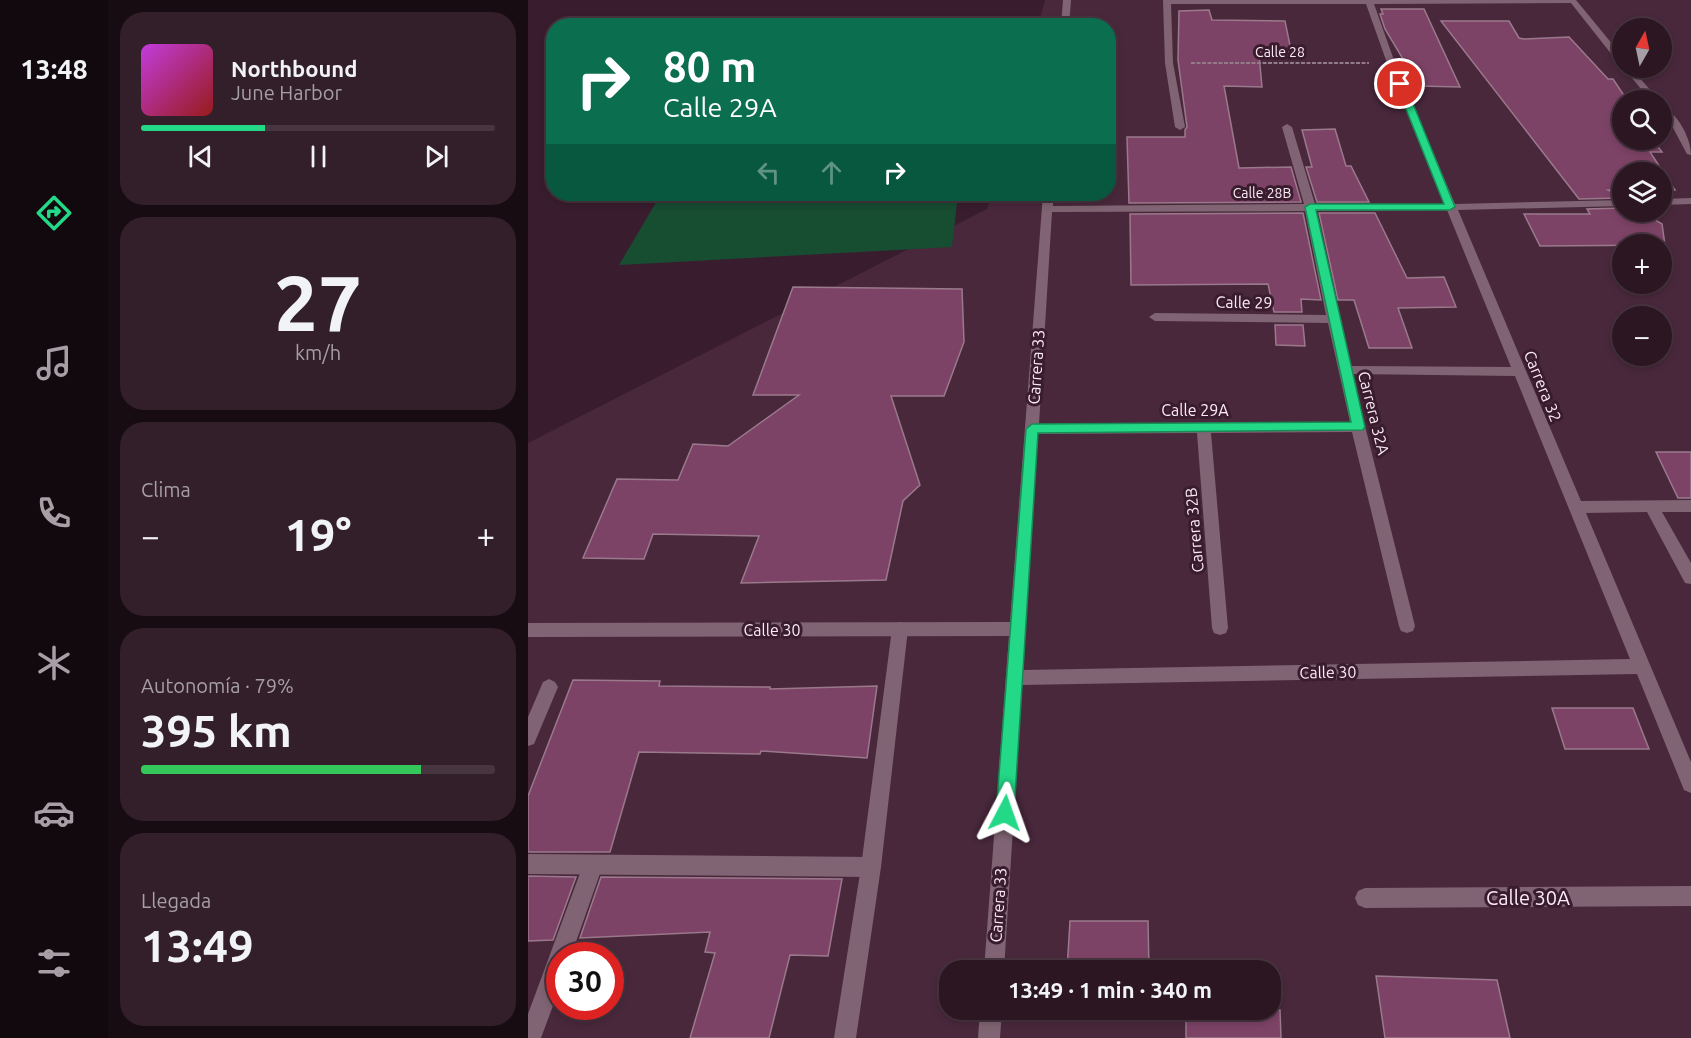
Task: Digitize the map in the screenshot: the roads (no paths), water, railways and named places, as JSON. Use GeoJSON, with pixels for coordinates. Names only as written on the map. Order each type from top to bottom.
{"type":"FeatureCollection","features":[{"type":"Feature","properties":{"kind":"street"},"geometry":{"type":"LineString","coordinates":[[1066,18],[1067,0]]}},
{"type":"Feature","properties":{"kind":"street"},"geometry":{"type":"LineString","coordinates":[[1180,127],[1169,63],[1167,1],[1572,0],[1612,49]]}},
{"type":"Feature","properties":{"kind":"street","name":"Carrera 32"},"geometry":{"type":"LineString","coordinates":[[1369,1],[1391,63],[1450,207],[1691,784]]}},
{"type":"Feature","properties":{"kind":"street"},"geometry":{"type":"LineString","coordinates":[[1636,78],[1646,90]]}},
{"type":"Feature","properties":{"kind":"street"},"geometry":{"type":"LineString","coordinates":[[1672,120],[1691,152]]}},
{"type":"Feature","properties":{"kind":"street","name":"Carrera 32A"},"geometry":{"type":"LineString","coordinates":[[1287,127],[1310,207],[1344,370],[1407,626]]}},
{"type":"Feature","properties":{"kind":"street","name":"Calle 28B"},"geometry":{"type":"LineString","coordinates":[[1047,201],[1310,207],[1612,203]]}},
{"type":"Feature","properties":{"kind":"street","name":"Carrera 33"},"geometry":{"type":"LineString","coordinates":[[995,960],[1047,201]]}},
{"type":"Feature","properties":{"kind":"street"},"geometry":{"type":"LineString","coordinates":[[1672,202],[1691,201]]}},
{"type":"Feature","properties":{"kind":"street","name":"Calle 29"},"geometry":{"type":"LineString","coordinates":[[1155,317],[1333,319]]}},
{"type":"Feature","properties":{"kind":"street"},"geometry":{"type":"LineString","coordinates":[[1344,370],[1520,372]]}},
{"type":"Feature","properties":{"kind":"street","name":"Calle 29A"},"geometry":{"type":"LineString","coordinates":[[1032,429],[1358,427]]}},
{"type":"Feature","properties":{"kind":"street","name":"Carrera 32B"},"geometry":{"type":"LineString","coordinates":[[1204,428],[1220,628]]}},
{"type":"Feature","properties":{"kind":"street"},"geometry":{"type":"LineString","coordinates":[[1575,507],[1691,506]]}},
{"type":"Feature","properties":{"kind":"street"},"geometry":{"type":"LineString","coordinates":[[1652,507],[1691,578]]}},
{"type":"Feature","properties":{"kind":"street"},"geometry":{"type":"LineString","coordinates":[[845,1038],[872,867],[900,629]]}},
{"type":"Feature","properties":{"kind":"street","name":"Calle 30"},"geometry":{"type":"LineString","coordinates":[[528,630],[1017,629]]}},
{"type":"Feature","properties":{"kind":"street","name":"Calle 30"},"geometry":{"type":"LineString","coordinates":[[1014,678],[1642,666]]}},
{"type":"Feature","properties":{"kind":"street"},"geometry":{"type":"LineString","coordinates":[[528,738],[549,687]]}},
{"type":"Feature","properties":{"kind":"street"},"geometry":{"type":"LineString","coordinates":[[528,864],[872,867]]}},
{"type":"Feature","properties":{"kind":"street"},"geometry":{"type":"LineString","coordinates":[[565,942],[593,865]]}},
{"type":"Feature","properties":{"kind":"street","name":"Calle 30A"},"geometry":{"type":"LineString","coordinates":[[1365,898],[1691,896]]}},
{"type":"Feature","properties":{"kind":"street"},"geometry":{"type":"LineString","coordinates":[[530,1038],[546,994]]}},
{"type":"Feature","properties":{"kind":"street"},"geometry":{"type":"LineString","coordinates":[[989,1038],[990,1020]]}}]}
